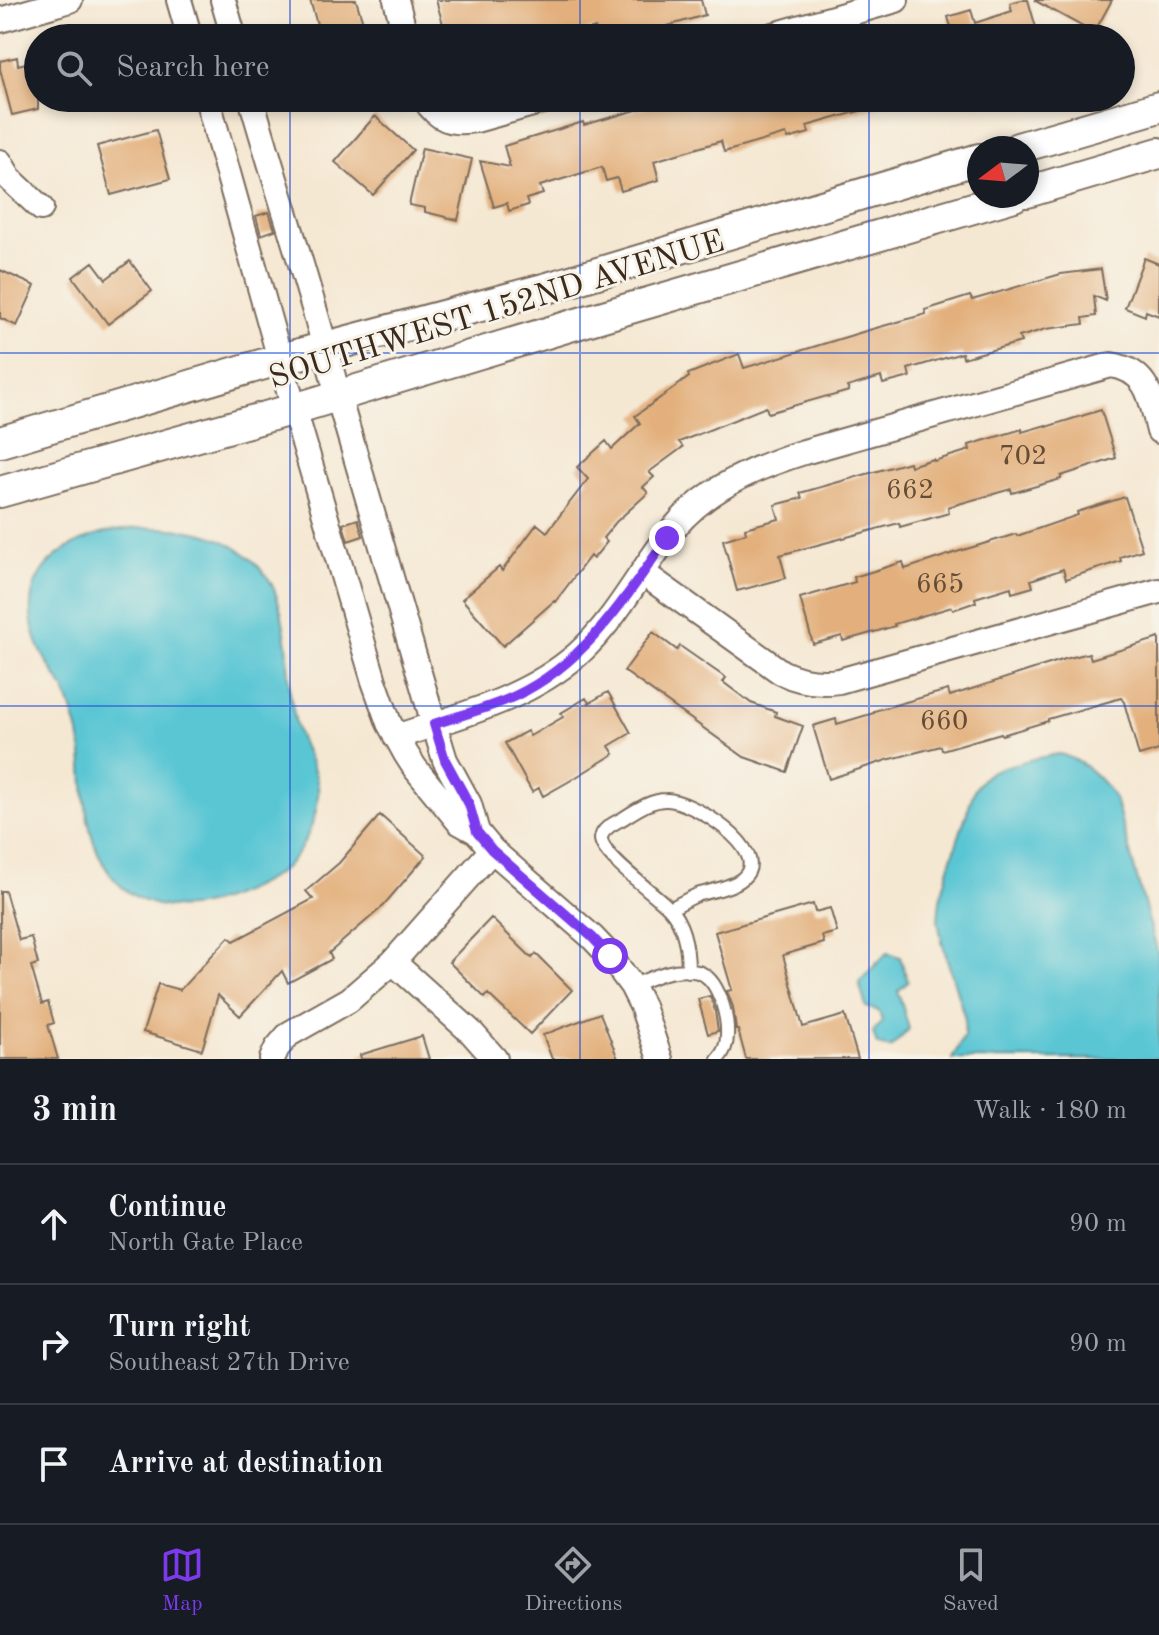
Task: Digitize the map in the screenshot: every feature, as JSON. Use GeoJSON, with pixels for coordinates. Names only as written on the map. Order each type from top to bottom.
{"type":"FeatureCollection","features":[{"type":"Feature","properties":{"kind":"street"},"geometry":{"type":"LineString","coordinates":[[0,20],[70,0]]}},
{"type":"Feature","properties":{"kind":"street"},"geometry":{"type":"LineString","coordinates":[[179,0],[186,24]]}},
{"type":"Feature","properties":{"kind":"street"},"geometry":{"type":"LineString","coordinates":[[223,0],[230,24]]}},
{"type":"Feature","properties":{"kind":"street"},"geometry":{"type":"LineString","coordinates":[[396,0],[402,24]]}},
{"type":"Feature","properties":{"kind":"street"},"geometry":{"type":"LineString","coordinates":[[812,24],[896,0]]}},
{"type":"Feature","properties":{"kind":"street"},"geometry":{"type":"LineString","coordinates":[[1039,142],[1159,107]]}},
{"type":"Feature","properties":{"kind":"street"},"geometry":{"type":"LineString","coordinates":[[211,112],[294,409],[434,724],[445,760],[485,841]]}},
{"type":"Feature","properties":{"kind":"street"},"geometry":{"type":"LineString","coordinates":[[255,112],[338,396],[365,569],[378,695],[396,737],[415,768],[459,822],[485,841],[610,956],[632,986],[648,1021],[660,1059]]}},
{"type":"Feature","properties":{"kind":"street"},"geometry":{"type":"LineString","coordinates":[[436,112],[453,122],[476,120],[504,112]]}},
{"type":"Feature","properties":{"kind":"street"},"geometry":{"type":"LineString","coordinates":[[1039,188],[1159,153]]}},
{"type":"Feature","properties":{"kind":"street"},"geometry":{"type":"LineString","coordinates":[[0,162],[10,179],[41,208]]}},
{"type":"Feature","properties":{"kind":"street","name":"SOUTHWEST 152ND AVENUE"},"geometry":{"type":"LineString","coordinates":[[0,442],[281,359],[544,289],[967,163]]}},
{"type":"Feature","properties":{"kind":"street"},"geometry":{"type":"LineString","coordinates":[[231,183],[271,170]]}},
{"type":"Feature","properties":{"kind":"street","name":"SOUTHWEST 152ND AVENUE"},"geometry":{"type":"LineString","coordinates":[[0,492],[294,409],[973,208]]}},
{"type":"Feature","properties":{"kind":"street"},"geometry":{"type":"LineString","coordinates":[[396,737],[505,700],[547,677],[591,641],[674,528],[698,504],[765,465],[1111,365],[1129,370],[1141,379],[1147,388],[1159,431]]}},
{"type":"Feature","properties":{"kind":"street"},"geometry":{"type":"LineString","coordinates":[[643,573],[781,672],[813,682],[839,681],[1159,591]]}},
{"type":"Feature","properties":{"kind":"street"},"geometry":{"type":"LineString","coordinates":[[273,1056],[289,1034],[349,1000],[393,962],[485,841]]}},
{"type":"Feature","properties":{"kind":"street"},"geometry":{"type":"LineString","coordinates":[[393,962],[472,1033],[495,1059]]}},
{"type":"Feature","properties":{"kind":"lane"},"geometry":{"type":"LineString","coordinates":[[670,909],[694,896],[739,882],[748,873],[751,864],[744,846],[713,822],[680,801],[663,800],[649,803],[612,824],[604,830],[601,841],[612,858],[670,909],[684,938],[688,971]]}},
{"type":"Feature","properties":{"kind":"lane"},"geometry":{"type":"LineString","coordinates":[[632,986],[670,971],[699,972],[708,977],[717,989],[727,1024],[726,1047],[718,1059]]}},
{"type":"Feature","properties":{"kind":"water"},"geometry":{"type":"Polygon","coordinates":[[[137,528],[187,530],[218,539],[246,555],[269,579],[283,621],[296,726],[318,786],[311,827],[289,864],[228,898],[190,907],[167,907],[147,902],[116,881],[105,866],[90,829],[81,744],[74,715],[64,689],[37,642],[32,621],[34,587],[41,572],[52,560],[82,541],[105,533],[137,528]]]}},
{"type":"Feature","properties":{"kind":"water"},"geometry":{"type":"Polygon","coordinates":[[[1060,754],[1092,771],[1115,799],[1159,957],[1159,1059],[952,1059],[964,1036],[965,1019],[938,920],[949,867],[974,791],[991,772],[1060,754]]]}},
{"type":"Feature","properties":{"kind":"water"},"geometry":{"type":"Polygon","coordinates":[[[887,953],[900,957],[908,982],[898,991],[909,1029],[891,1048],[877,1045],[873,1032],[882,1022],[879,1011],[866,1007],[859,982],[887,953]]]}},
{"type":"Feature","properties":{"kind":"building"},"geometry":{"type":"Polygon","coordinates":[[[310,0],[356,0],[364,24],[317,24],[310,0]]]}},
{"type":"Feature","properties":{"kind":"building"},"geometry":{"type":"Polygon","coordinates":[[[436,0],[701,0],[705,15],[674,24],[443,24],[436,0]]]}},
{"type":"Feature","properties":{"kind":"building"},"geometry":{"type":"Polygon","coordinates":[[[1028,0],[1035,24],[950,24],[948,17],[971,10],[975,23],[1012,11],[1010,3],[1028,0]]]}},
{"type":"Feature","properties":{"kind":"building"},"geometry":{"type":"Polygon","coordinates":[[[1034,0],[1112,0],[1099,24],[1078,24],[1034,0]]]}},
{"type":"Feature","properties":{"kind":"building"},"geometry":{"type":"Polygon","coordinates":[[[17,57],[18,65],[24,64],[25,112],[12,115],[0,61],[17,57]]]}},
{"type":"Feature","properties":{"kind":"building"},"geometry":{"type":"Polygon","coordinates":[[[630,112],[856,112],[807,126],[809,133],[788,139],[786,134],[724,152],[721,141],[654,161],[659,180],[621,191],[617,178],[606,181],[602,167],[540,186],[543,194],[526,199],[528,205],[509,211],[507,203],[494,207],[480,161],[510,167],[504,146],[583,122],[584,125],[630,112]]]}},
{"type":"Feature","properties":{"kind":"building"},"geometry":{"type":"Polygon","coordinates":[[[375,116],[413,150],[373,195],[335,162],[375,116]]]}},
{"type":"Feature","properties":{"kind":"building"},"geometry":{"type":"Polygon","coordinates":[[[156,130],[170,179],[111,195],[97,146],[156,130]]]}},
{"type":"Feature","properties":{"kind":"building"},"geometry":{"type":"Polygon","coordinates":[[[422,148],[472,159],[458,220],[409,205],[422,148]]]}},
{"type":"Feature","properties":{"kind":"building"},"geometry":{"type":"Polygon","coordinates":[[[269,212],[275,230],[261,235],[256,216],[269,212]]]}},
{"type":"Feature","properties":{"kind":"building"},"geometry":{"type":"Polygon","coordinates":[[[1144,258],[1159,264],[1159,316],[1146,311],[1145,316],[1125,308],[1144,258]]]}},
{"type":"Feature","properties":{"kind":"building"},"geometry":{"type":"Polygon","coordinates":[[[130,261],[152,291],[108,324],[73,277],[93,262],[106,279],[130,261]]]}},
{"type":"Feature","properties":{"kind":"building"},"geometry":{"type":"Polygon","coordinates":[[[1101,269],[1106,301],[1094,296],[1096,316],[1083,318],[1084,324],[1046,329],[1019,337],[1021,342],[963,358],[962,353],[908,369],[910,377],[883,384],[881,377],[847,387],[849,391],[768,413],[766,407],[679,442],[683,447],[649,472],[654,477],[643,487],[648,493],[616,522],[603,538],[607,542],[593,559],[590,556],[555,602],[503,646],[462,599],[499,567],[502,571],[537,524],[547,532],[588,479],[577,467],[606,441],[612,449],[640,423],[635,416],[689,377],[688,374],[739,354],[744,368],[926,314],[925,310],[970,296],[972,300],[1061,274],[1101,269]]]}},
{"type":"Feature","properties":{"kind":"building"},"geometry":{"type":"Polygon","coordinates":[[[0,270],[35,286],[17,326],[0,318],[0,270]]]}},
{"type":"Feature","properties":{"kind":"building"},"geometry":{"type":"Polygon","coordinates":[[[1101,410],[1116,458],[1061,476],[1061,479],[948,507],[949,513],[780,555],[786,578],[737,591],[723,540],[746,533],[745,528],[779,519],[775,505],[802,498],[800,493],[909,462],[910,466],[934,461],[970,450],[969,445],[1101,410]]]}},
{"type":"Feature","properties":{"kind":"building"},"geometry":{"type":"Polygon","coordinates":[[[1125,497],[1142,550],[1120,557],[1121,561],[1066,579],[1063,569],[1031,580],[1033,587],[1012,593],[1011,587],[975,598],[976,602],[953,610],[952,607],[843,641],[842,636],[813,644],[800,598],[855,582],[854,577],[903,562],[905,569],[1017,536],[1125,497]]]}},
{"type":"Feature","properties":{"kind":"building"},"geometry":{"type":"Polygon","coordinates":[[[358,519],[363,536],[348,541],[343,524],[358,519]]]}},
{"type":"Feature","properties":{"kind":"building"},"geometry":{"type":"Polygon","coordinates":[[[653,632],[677,650],[680,646],[726,678],[723,682],[751,703],[803,726],[787,772],[744,757],[624,671],[653,632]]]}},
{"type":"Feature","properties":{"kind":"building"},"geometry":{"type":"Polygon","coordinates":[[[1159,638],[1159,750],[1139,756],[1121,698],[1002,735],[942,750],[941,746],[829,779],[813,726],[836,719],[837,724],[948,690],[950,696],[1065,659],[1089,653],[1091,659],[1159,638]]]}},
{"type":"Feature","properties":{"kind":"building"},"geometry":{"type":"Polygon","coordinates":[[[608,692],[631,733],[609,746],[614,754],[568,782],[543,796],[539,788],[532,792],[505,743],[527,731],[530,736],[563,717],[561,713],[586,698],[589,703],[608,692]]]}},
{"type":"Feature","properties":{"kind":"building"},"geometry":{"type":"Polygon","coordinates":[[[380,815],[426,856],[381,908],[329,953],[332,959],[288,983],[282,971],[240,1016],[218,995],[202,1050],[143,1032],[158,984],[180,990],[229,937],[234,941],[313,899],[306,891],[339,863],[380,815]]]}},
{"type":"Feature","properties":{"kind":"building"},"geometry":{"type":"Polygon","coordinates":[[[0,891],[5,891],[19,940],[31,937],[38,964],[31,966],[42,1004],[48,1002],[54,1023],[48,1025],[58,1059],[0,1059],[0,891]]]}},
{"type":"Feature","properties":{"kind":"building"},"geometry":{"type":"Polygon","coordinates":[[[813,904],[815,912],[830,908],[837,932],[822,936],[824,943],[783,955],[803,1027],[845,1015],[858,1059],[746,1059],[736,1030],[727,991],[732,990],[715,932],[813,904]]]}},
{"type":"Feature","properties":{"kind":"building"},"geometry":{"type":"Polygon","coordinates":[[[491,918],[532,958],[536,954],[572,990],[530,1034],[488,994],[485,998],[449,962],[491,918]]]}},
{"type":"Feature","properties":{"kind":"building"},"geometry":{"type":"Polygon","coordinates":[[[710,996],[718,1031],[708,1034],[698,999],[710,996]]]}},
{"type":"Feature","properties":{"kind":"building"},"geometry":{"type":"Polygon","coordinates":[[[600,1013],[618,1059],[552,1059],[543,1035],[600,1013]]]}},
{"type":"Feature","properties":{"kind":"building"},"geometry":{"type":"Polygon","coordinates":[[[422,1036],[429,1059],[361,1059],[360,1055],[422,1036]]]}},
{"type":"Feature","properties":{"kind":"route"},"geometry":{"type":"LineString","coordinates":[[610,956],[492,850],[477,832],[469,804],[445,760],[434,724],[516,696],[566,664],[591,641],[667,538]]}}]}
